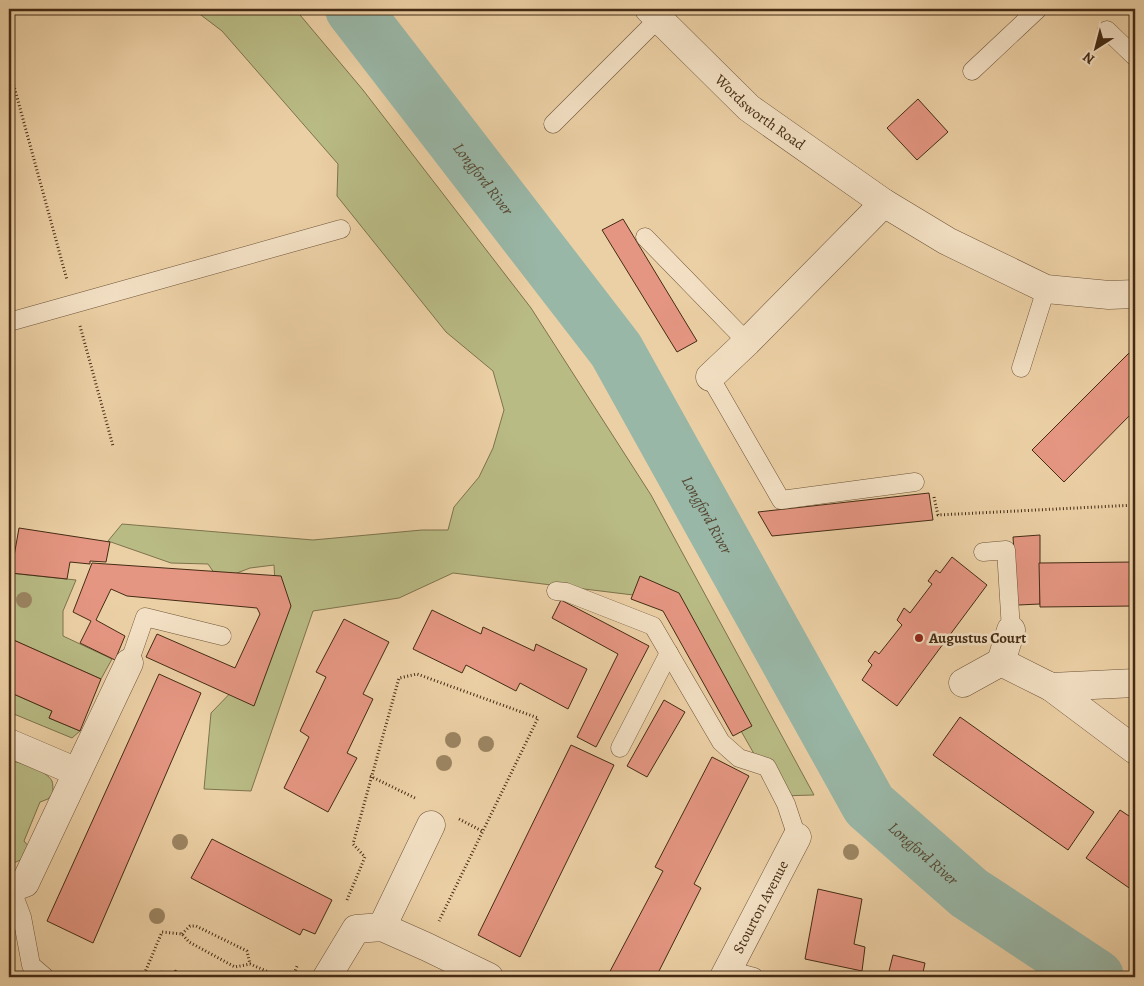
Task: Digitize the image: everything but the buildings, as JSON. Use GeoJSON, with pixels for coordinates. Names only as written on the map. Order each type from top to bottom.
{"type":"FeatureCollection","features":[{"type":"Feature","properties":{"kind":"street","name":"Wordsworth Road"},"geometry":{"type":"LineString","coordinates":[[659,12],[748,108],[884,203],[947,241],[1046,289],[1109,295],[1135,294]]}},
{"type":"Feature","properties":{"kind":"street"},"geometry":{"type":"LineString","coordinates":[[710,377],[884,203]]}},
{"type":"Feature","properties":{"kind":"street"},"geometry":{"type":"LineString","coordinates":[[963,683],[1001,662],[1011,630]]}},
{"type":"Feature","properties":{"kind":"street"},"geometry":{"type":"LineString","coordinates":[[1001,662],[1051,687],[1135,750]]}},
{"type":"Feature","properties":{"kind":"street"},"geometry":{"type":"LineString","coordinates":[[10,888],[25,883],[129,663]]}},
{"type":"Feature","properties":{"kind":"street"},"geometry":{"type":"LineString","coordinates":[[1051,687],[1135,683]]}},
{"type":"Feature","properties":{"kind":"street"},"geometry":{"type":"LineString","coordinates":[[9,743],[77,772]]}},
{"type":"Feature","properties":{"kind":"street"},"geometry":{"type":"LineString","coordinates":[[382,927],[431,825]]}},
{"type":"Feature","properties":{"kind":"street","name":"Stourton Avenue"},"geometry":{"type":"LineString","coordinates":[[726,974],[797,837]]}},
{"type":"Feature","properties":{"kind":"street"},"geometry":{"type":"LineString","coordinates":[[327,977],[356,929],[382,927],[427,946],[489,977]]}},
{"type":"Feature","properties":{"kind":"lane"},"geometry":{"type":"LineString","coordinates":[[972,71],[1038,9]]}},
{"type":"Feature","properties":{"kind":"lane"},"geometry":{"type":"LineString","coordinates":[[553,124],[659,12]]}},
{"type":"Feature","properties":{"kind":"lane"},"geometry":{"type":"LineString","coordinates":[[1107,30],[1135,57]]}},
{"type":"Feature","properties":{"kind":"lane"},"geometry":{"type":"LineString","coordinates":[[9,322],[341,229]]}},
{"type":"Feature","properties":{"kind":"lane"},"geometry":{"type":"LineString","coordinates":[[644,236],[747,342]]}},
{"type":"Feature","properties":{"kind":"lane"},"geometry":{"type":"LineString","coordinates":[[1021,368],[1046,289]]}},
{"type":"Feature","properties":{"kind":"lane"},"geometry":{"type":"LineString","coordinates":[[710,377],[781,500],[915,482]]}},
{"type":"Feature","properties":{"kind":"lane"},"geometry":{"type":"LineString","coordinates":[[983,552],[1006,550],[1011,630]]}},
{"type":"Feature","properties":{"kind":"lane"},"geometry":{"type":"LineString","coordinates":[[556,591],[566,592],[653,626],[721,742],[739,758],[767,767],[786,804],[797,837]]}},
{"type":"Feature","properties":{"kind":"lane"},"geometry":{"type":"LineString","coordinates":[[129,663],[145,618],[222,636]]}},
{"type":"Feature","properties":{"kind":"lane"},"geometry":{"type":"LineString","coordinates":[[620,748],[669,653]]}},
{"type":"Feature","properties":{"kind":"lane"},"geometry":{"type":"LineString","coordinates":[[10,888],[22,917],[31,965],[45,977]]}},
{"type":"Feature","properties":{"kind":"lane"},"geometry":{"type":"LineString","coordinates":[[726,974],[754,977]]}},
{"type":"Feature","properties":{"kind":"path"},"geometry":{"type":"LineString","coordinates":[[9,68],[69,285]]}},
{"type":"Feature","properties":{"kind":"path"},"geometry":{"type":"LineString","coordinates":[[78,318],[113,446]]}},
{"type":"Feature","properties":{"kind":"path"},"geometry":{"type":"LineString","coordinates":[[915,482],[932,490],[938,515],[1135,505]]}},
{"type":"Feature","properties":{"kind":"path"},"geometry":{"type":"LineString","coordinates":[[182,934],[190,926],[196,926],[247,952],[250,964]]}},
{"type":"Feature","properties":{"kind":"path"},"geometry":{"type":"LineString","coordinates":[[143,977],[162,932],[182,934],[189,942],[235,967],[250,964],[280,977]]}},
{"type":"Feature","properties":{"kind":"green space"},"geometry":{"type":"Polygon","coordinates":[[[193,9],[295,9],[363,90],[531,308],[651,495],[814,795],[778,796],[666,599],[453,573],[399,598],[313,611],[251,791],[204,789],[211,713],[243,680],[275,583],[274,565],[250,568],[219,580],[208,564],[171,563],[108,541],[122,524],[313,540],[422,530],[448,530],[454,507],[479,477],[493,448],[504,410],[493,371],[446,332],[337,196],[338,164],[222,31],[193,9]]]}},
{"type":"Feature","properties":{"kind":"green space"},"geometry":{"type":"Polygon","coordinates":[[[9,573],[76,580],[63,611],[63,636],[112,659],[101,679],[9,638],[9,573]]]}},
{"type":"Feature","properties":{"kind":"green space"},"geometry":{"type":"Polygon","coordinates":[[[9,692],[52,711],[49,718],[80,731],[72,738],[9,712],[9,692]]]}},
{"type":"Feature","properties":{"kind":"green space"},"geometry":{"type":"Polygon","coordinates":[[[9,762],[27,765],[49,777],[53,785],[53,793],[48,799],[40,802],[24,841],[30,848],[25,858],[9,865],[9,762]]]}},
{"type":"Feature","properties":{"kind":"waterway","name":"Longford River"},"geometry":{"type":"LineString","coordinates":[[353,9],[616,350],[869,805],[969,893],[1096,977]]}},
{"type":"Feature","properties":{"kind":"place","name":"Augustus Court"},"geometry":{"type":"Point","coordinates":[919,638]}}]}
